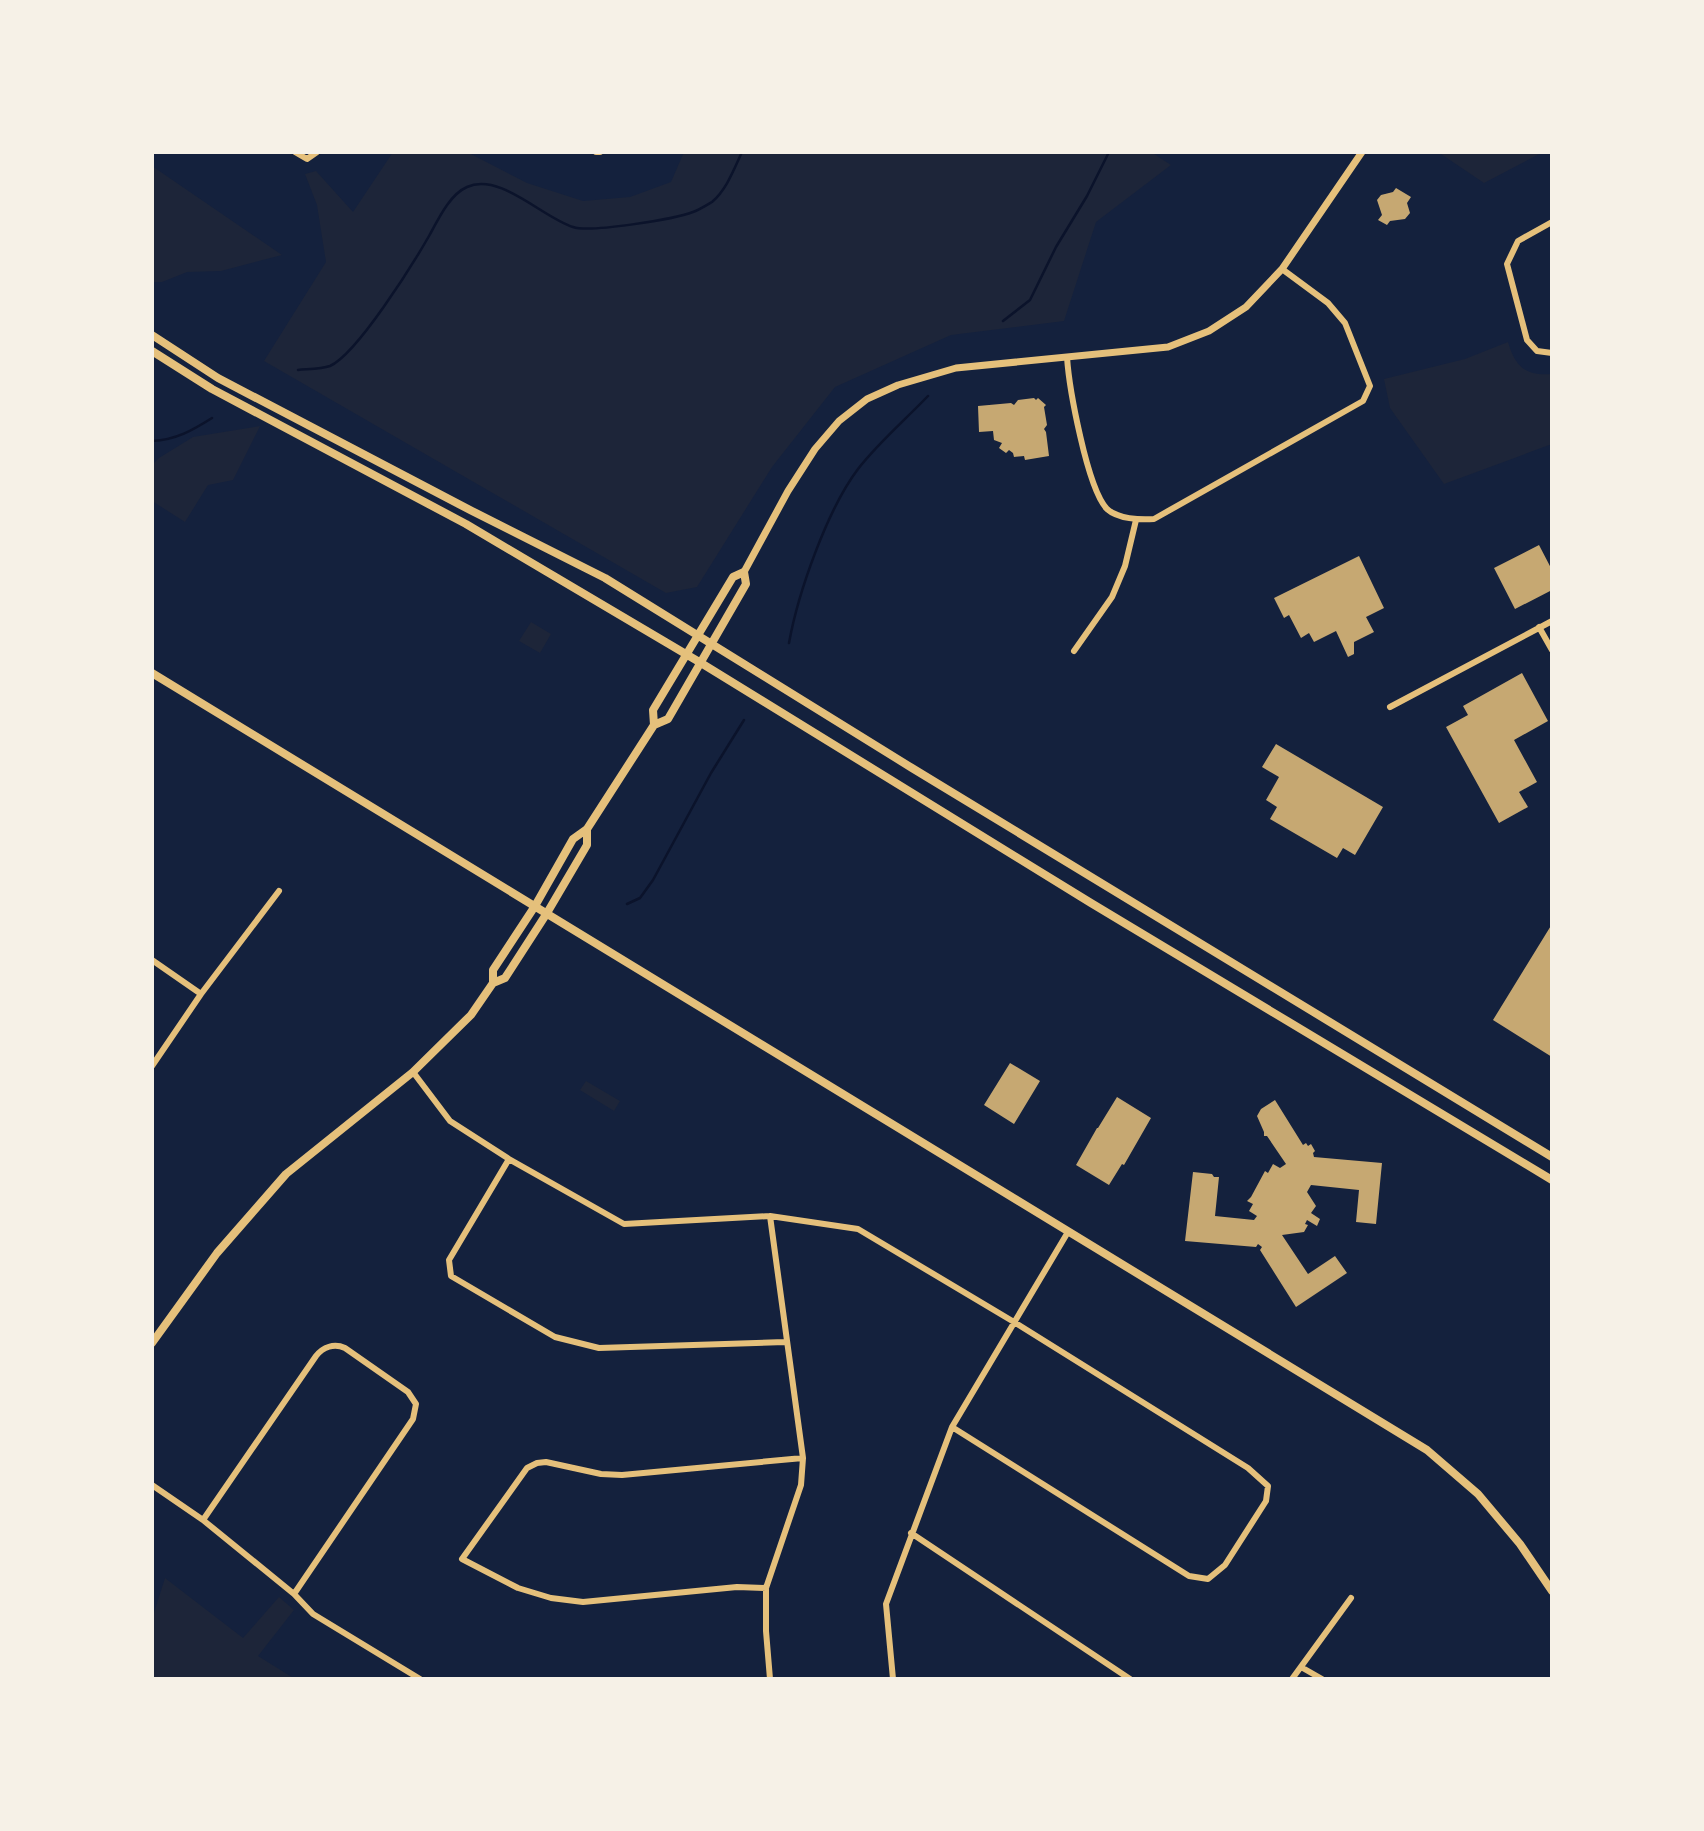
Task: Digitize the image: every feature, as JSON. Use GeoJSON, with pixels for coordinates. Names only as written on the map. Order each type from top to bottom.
{"type":"FeatureCollection","features":[{"type":"Feature","properties":{"kind":"main road"},"geometry":{"type":"LineString","coordinates":[[152,335],[218,378],[471,512],[605,578],[1552,1157]]}},
{"type":"Feature","properties":{"kind":"main road"},"geometry":{"type":"LineString","coordinates":[[152,351],[212,389],[466,524],[701,663],[1091,904],[1552,1180]]}},
{"type":"Feature","properties":{"kind":"main road"},"geometry":{"type":"LineString","coordinates":[[493,984],[493,970],[535,906],[573,839],[587,829],[653,725],[653,710],[733,577],[744,572],[746,584],[668,719],[653,725]]}},
{"type":"Feature","properties":{"kind":"main road"},"geometry":{"type":"LineString","coordinates":[[152,673],[1427,1450],[1478,1494],[1520,1544],[1552,1591]]}},
{"type":"Feature","properties":{"kind":"main road"},"geometry":{"type":"LineString","coordinates":[[152,1343],[216,1253],[286,1174],[413,1072],[471,1015],[493,984],[505,978],[547,914],[587,845],[587,829]]}},
{"type":"Feature","properties":{"kind":"street"},"geometry":{"type":"LineString","coordinates":[[295,152],[307,159],[317,152]]}},
{"type":"Feature","properties":{"kind":"street"},"geometry":{"type":"LineString","coordinates":[[744,572],[788,491],[815,449],[839,421],[867,399],[898,385],[956,368],[1168,347],[1209,331],[1247,307],[1282,269],[1362,152]]}},
{"type":"Feature","properties":{"kind":"street"},"geometry":{"type":"LineString","coordinates":[[1552,222],[1518,241],[1507,264],[1527,340],[1537,351],[1552,353]]}},
{"type":"Feature","properties":{"kind":"street"},"geometry":{"type":"LineString","coordinates":[[1067,357],[1069,378],[1093,487],[1108,510],[1136,520],[1154,520],[1363,401],[1370,386],[1345,323],[1328,303],[1282,269]]}},
{"type":"Feature","properties":{"kind":"street"},"geometry":{"type":"LineString","coordinates":[[1074,652],[1112,597],[1125,566],[1136,520]]}},
{"type":"Feature","properties":{"kind":"street"},"geometry":{"type":"LineString","coordinates":[[1390,707],[1552,621]]}},
{"type":"Feature","properties":{"kind":"street"},"geometry":{"type":"LineString","coordinates":[[1539,627],[1552,650]]}},
{"type":"Feature","properties":{"kind":"street"},"geometry":{"type":"LineString","coordinates":[[152,1066],[201,994],[279,891]]}},
{"type":"Feature","properties":{"kind":"street"},"geometry":{"type":"LineString","coordinates":[[152,960],[201,994]]}},
{"type":"Feature","properties":{"kind":"street"},"geometry":{"type":"LineString","coordinates":[[413,1072],[450,1121],[509,1159],[624,1224],[770,1216],[858,1229],[1014,1322],[1248,1468],[1268,1486],[1266,1502],[1225,1566],[1208,1579],[1189,1576],[952,1427]]}},
{"type":"Feature","properties":{"kind":"street"},"geometry":{"type":"LineString","coordinates":[[509,1159],[449,1260],[451,1276],[555,1337],[599,1348],[785,1342]]}},
{"type":"Feature","properties":{"kind":"street"},"geometry":{"type":"LineString","coordinates":[[770,1216],[785,1342],[803,1458],[801,1485],[766,1588],[770,1679]]}},
{"type":"Feature","properties":{"kind":"street"},"geometry":{"type":"LineString","coordinates":[[893,1679],[886,1604],[952,1427],[1068,1232]]}},
{"type":"Feature","properties":{"kind":"street"},"geometry":{"type":"LineString","coordinates":[[203,1520],[316,1356],[325,1348],[334,1345],[345,1348],[408,1392],[416,1404],[413,1419],[294,1594]]}},
{"type":"Feature","properties":{"kind":"street"},"geometry":{"type":"LineString","coordinates":[[766,1588],[737,1587],[583,1602],[551,1598],[518,1588],[462,1559],[527,1468],[537,1463],[546,1462],[601,1474],[622,1475],[803,1458]]}},
{"type":"Feature","properties":{"kind":"street"},"geometry":{"type":"LineString","coordinates":[[152,1485],[203,1520],[328,1625],[420,1679]]}},
{"type":"Feature","properties":{"kind":"street"},"geometry":{"type":"LineString","coordinates":[[911,1533],[1130,1679]]}},
{"type":"Feature","properties":{"kind":"street"},"geometry":{"type":"LineString","coordinates":[[1292,1679],[1351,1598]]}},
{"type":"Feature","properties":{"kind":"street"},"geometry":{"type":"LineString","coordinates":[[1301,1667],[1322,1679]]}},
{"type":"Feature","properties":{"kind":"shaded area"},"geometry":{"type":"Polygon","coordinates":[[[393,152],[467,152],[527,183],[583,201],[630,197],[671,182],[684,152],[1151,152],[1171,165],[1096,222],[1064,321],[951,335],[835,387],[772,467],[697,587],[666,593],[264,361],[326,262],[317,205],[305,174],[316,171],[353,212],[393,152]]]}},
{"type":"Feature","properties":{"kind":"shaded area"},"geometry":{"type":"Polygon","coordinates":[[[1438,152],[1543,152],[1484,183],[1438,152]]]}},
{"type":"Feature","properties":{"kind":"shaded area"},"geometry":{"type":"Polygon","coordinates":[[[152,166],[282,255],[221,271],[187,272],[162,282],[152,282],[152,166]]]}},
{"type":"Feature","properties":{"kind":"shaded area"},"geometry":{"type":"Polygon","coordinates":[[[1508,342],[1522,368],[1552,376],[1552,444],[1444,484],[1390,408],[1384,379],[1465,359],[1508,342]]]}},
{"type":"Feature","properties":{"kind":"shaded area"},"geometry":{"type":"Polygon","coordinates":[[[260,426],[233,480],[208,485],[185,522],[152,501],[152,465],[159,458],[193,437],[260,426]]]}},
{"type":"Feature","properties":{"kind":"shaded area"},"geometry":{"type":"Polygon","coordinates":[[[531,622],[551,634],[540,653],[519,641],[531,622]]]}},
{"type":"Feature","properties":{"kind":"shaded area"},"geometry":{"type":"Polygon","coordinates":[[[586,1081],[620,1101],[614,1111],[580,1090],[586,1081]]]}},
{"type":"Feature","properties":{"kind":"shaded area"},"geometry":{"type":"Polygon","coordinates":[[[165,1578],[243,1638],[279,1597],[294,1610],[258,1656],[295,1679],[152,1679],[152,1619],[165,1578]]]}},
{"type":"Feature","properties":{"kind":"building"},"geometry":{"type":"Polygon","coordinates":[[[1396,188],[1411,197],[1407,203],[1410,213],[1405,219],[1390,221],[1387,225],[1378,220],[1382,215],[1377,200],[1396,188]]]}},
{"type":"Feature","properties":{"kind":"building"},"geometry":{"type":"Polygon","coordinates":[[[1034,398],[1046,405],[1047,425],[1044,429],[1049,456],[1025,460],[1024,456],[1014,457],[1009,450],[1006,453],[999,448],[1002,443],[994,440],[993,431],[979,432],[978,406],[1014,405],[1018,400],[1034,398]]]}},
{"type":"Feature","properties":{"kind":"building"},"geometry":{"type":"Polygon","coordinates":[[[1539,545],[1552,570],[1552,590],[1515,609],[1494,568],[1539,545]]]}},
{"type":"Feature","properties":{"kind":"building"},"geometry":{"type":"Polygon","coordinates":[[[1359,556],[1384,608],[1366,617],[1374,632],[1354,642],[1354,654],[1348,657],[1336,631],[1314,642],[1309,633],[1301,638],[1289,615],[1284,618],[1274,598],[1359,556]]]}},
{"type":"Feature","properties":{"kind":"building"},"geometry":{"type":"Polygon","coordinates":[[[1522,673],[1548,721],[1514,740],[1537,782],[1519,792],[1528,807],[1499,823],[1446,727],[1468,715],[1463,706],[1522,673]]]}},
{"type":"Feature","properties":{"kind":"building"},"geometry":{"type":"Polygon","coordinates":[[[1276,744],[1383,807],[1355,855],[1343,848],[1337,858],[1270,819],[1277,807],[1266,800],[1279,777],[1262,767],[1276,744]]]}},
{"type":"Feature","properties":{"kind":"building"},"geometry":{"type":"Polygon","coordinates":[[[1552,924],[1552,1057],[1493,1020],[1552,924]]]}},
{"type":"Feature","properties":{"kind":"building"},"geometry":{"type":"Polygon","coordinates":[[[1010,1063],[1040,1081],[1014,1124],[984,1105],[1010,1063]]]}},
{"type":"Feature","properties":{"kind":"building"},"geometry":{"type":"Polygon","coordinates":[[[1117,1097],[1151,1118],[1109,1185],[1076,1165],[1117,1097]]]}},
{"type":"Feature","properties":{"kind":"building"},"geometry":{"type":"Polygon","coordinates":[[[1275,1100],[1303,1145],[1311,1144],[1315,1151],[1314,1157],[1382,1163],[1376,1224],[1356,1222],[1359,1190],[1311,1185],[1307,1192],[1316,1206],[1311,1213],[1320,1219],[1317,1226],[1307,1220],[1305,1224],[1308,1225],[1304,1232],[1282,1235],[1308,1274],[1335,1256],[1347,1273],[1296,1307],[1258,1244],[1256,1247],[1185,1241],[1193,1172],[1219,1177],[1215,1216],[1254,1220],[1257,1216],[1249,1211],[1253,1204],[1247,1201],[1265,1171],[1268,1173],[1273,1164],[1280,1168],[1286,1164],[1267,1136],[1264,1136],[1257,1116],[1261,1109],[1275,1100]]]}},
{"type":"Feature","properties":{"kind":"waterway"},"geometry":{"type":"LineString","coordinates":[[298,370],[330,366],[355,345],[398,286],[445,208],[467,187],[480,184],[507,191],[573,227],[596,228],[633,224],[683,215],[712,202],[726,185],[742,152]]}},
{"type":"Feature","properties":{"kind":"waterway"},"geometry":{"type":"LineString","coordinates":[[1003,321],[1030,300],[1109,152]]}},
{"type":"Feature","properties":{"kind":"waterway"},"geometry":{"type":"LineString","coordinates":[[789,643],[799,600],[835,506],[858,469],[874,450],[928,396]]}},
{"type":"Feature","properties":{"kind":"waterway"},"geometry":{"type":"LineString","coordinates":[[152,441],[177,436],[212,418]]}},
{"type":"Feature","properties":{"kind":"waterway"},"geometry":{"type":"LineString","coordinates":[[627,904],[640,898],[653,880],[711,773],[744,720]]}}]}
